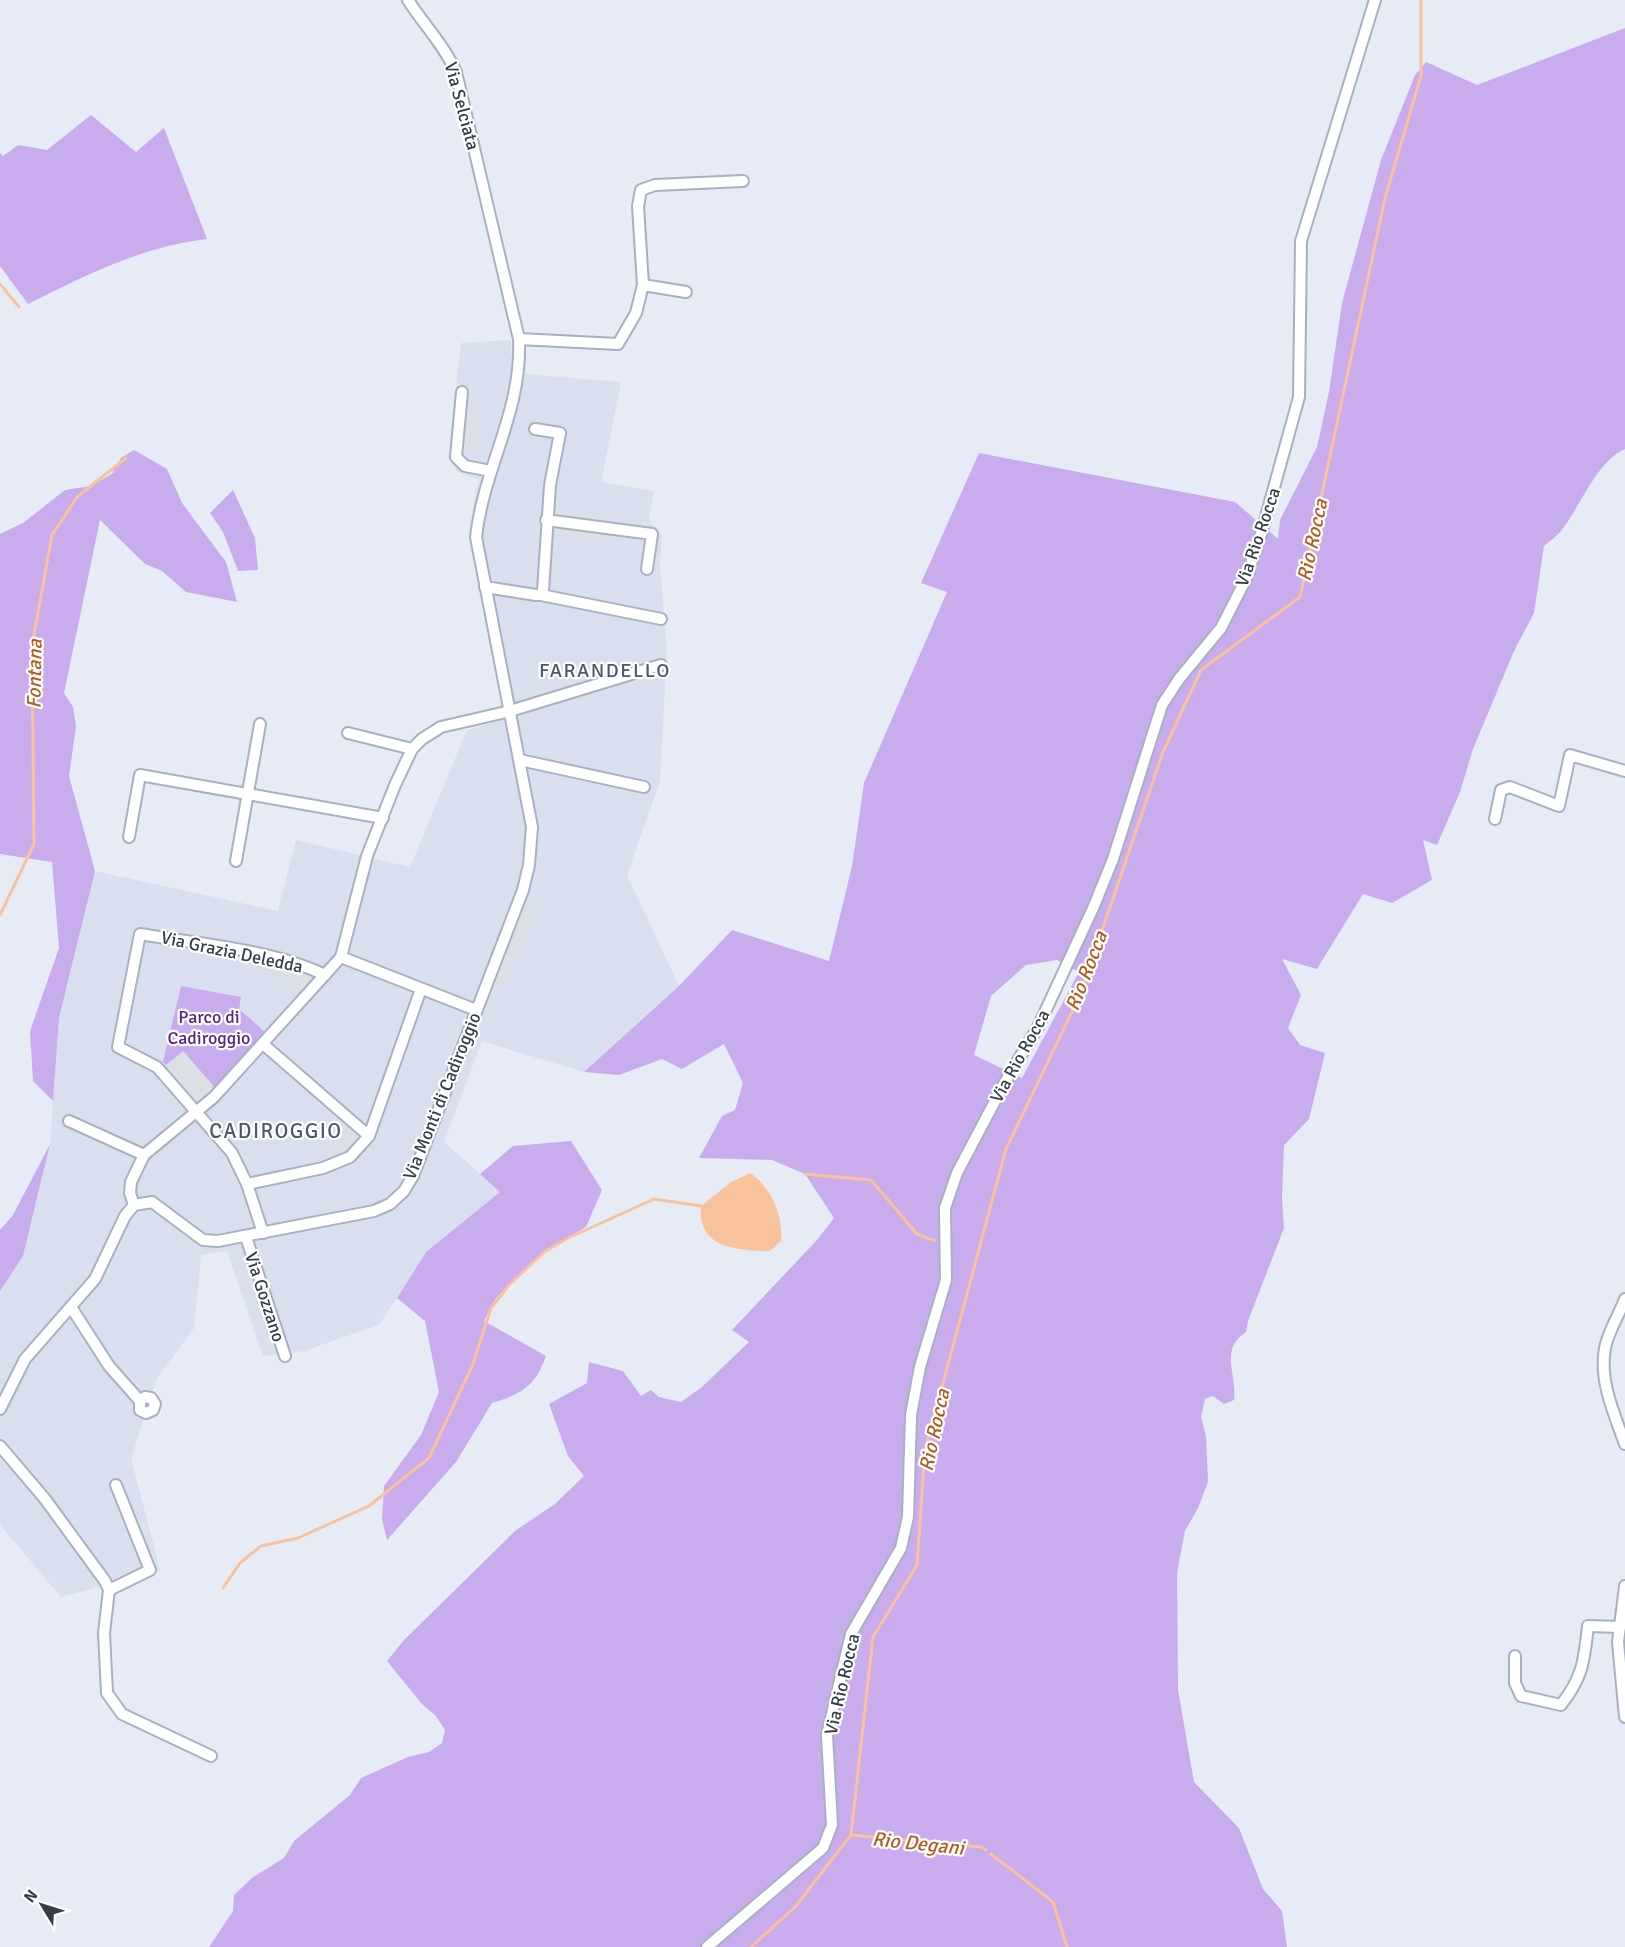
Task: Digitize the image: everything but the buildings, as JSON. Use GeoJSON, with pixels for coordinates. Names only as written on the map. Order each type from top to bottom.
{"type":"FeatureCollection","features":[{"type":"Feature","properties":{"kind":"street","name":"Via Selciata"},"geometry":{"type":"LineString","coordinates":[[408,0],[423,24],[448,53],[456,72],[492,224]]}},
{"type":"Feature","properties":{"kind":"street","name":"Via Rio Rocca"},"geometry":{"type":"LineString","coordinates":[[707,1947],[823,1848],[829,1837],[832,1826],[826,1735],[851,1634],[901,1548],[906,1527],[911,1415],[920,1367],[946,1280],[945,1208],[957,1173],[1004,1084],[1038,1027],[1094,906],[1113,859],[1162,705],[1179,679],[1221,628],[1246,579],[1262,531],[1299,397],[1300,241],[1375,0]]}},
{"type":"Feature","properties":{"kind":"street"},"geometry":{"type":"LineString","coordinates":[[519,339],[618,344],[636,313],[643,285],[638,207],[641,190],[655,185],[743,182]]}},
{"type":"Feature","properties":{"kind":"street","name":"Via Monti di Cadiroggio"},"geometry":{"type":"LineString","coordinates":[[134,1205],[152,1202],[203,1240],[218,1241],[374,1211],[390,1204],[404,1191],[430,1134],[524,890],[529,865],[532,827],[476,537],[482,499],[513,408],[519,378],[519,339],[492,224]]}},
{"type":"Feature","properties":{"kind":"street"},"geometry":{"type":"LineString","coordinates":[[643,285],[686,291]]}},
{"type":"Feature","properties":{"kind":"street"},"geometry":{"type":"LineString","coordinates":[[462,392],[456,457],[465,466],[491,471]]}},
{"type":"Feature","properties":{"kind":"street"},"geometry":{"type":"LineString","coordinates":[[535,429],[560,433],[546,520],[541,595]]}},
{"type":"Feature","properties":{"kind":"street"},"geometry":{"type":"LineString","coordinates":[[546,520],[651,534],[647,569]]}},
{"type":"Feature","properties":{"kind":"street"},"geometry":{"type":"LineString","coordinates":[[485,587],[541,595],[662,619]]}},
{"type":"Feature","properties":{"kind":"street"},"geometry":{"type":"LineString","coordinates":[[0,1409],[25,1359],[71,1307],[103,1266],[125,1216],[134,1205],[130,1193],[131,1182],[144,1155],[214,1097],[341,957],[365,865],[412,749],[429,732],[441,727],[510,711],[661,665]]}},
{"type":"Feature","properties":{"kind":"street"},"geometry":{"type":"LineString","coordinates":[[236,861],[260,724]]}},
{"type":"Feature","properties":{"kind":"street"},"geometry":{"type":"LineString","coordinates":[[348,733],[412,749]]}},
{"type":"Feature","properties":{"kind":"street"},"geometry":{"type":"LineString","coordinates":[[1495,819],[1502,790],[1510,788],[1559,806],[1570,755],[1625,771]]}},
{"type":"Feature","properties":{"kind":"street"},"geometry":{"type":"LineString","coordinates":[[520,760],[569,768],[644,787]]}},
{"type":"Feature","properties":{"kind":"street"},"geometry":{"type":"LineString","coordinates":[[129,837],[140,775],[383,818]]}},
{"type":"Feature","properties":{"kind":"street","name":"Via Grazia Deledda"},"geometry":{"type":"LineString","coordinates":[[197,1112],[157,1067],[118,1047],[140,934],[266,957],[310,968],[325,975]]}},
{"type":"Feature","properties":{"kind":"street"},"geometry":{"type":"LineString","coordinates":[[341,957],[476,1010]]}},
{"type":"Feature","properties":{"kind":"street"},"geometry":{"type":"LineString","coordinates":[[247,1184],[332,1164],[350,1157],[369,1136],[421,990]]}},
{"type":"Feature","properties":{"kind":"street"},"geometry":{"type":"LineString","coordinates":[[262,1044],[369,1136]]}},
{"type":"Feature","properties":{"kind":"street"},"geometry":{"type":"LineString","coordinates":[[197,1112],[232,1153],[247,1184],[264,1233]]}},
{"type":"Feature","properties":{"kind":"street"},"geometry":{"type":"LineString","coordinates":[[69,1121],[144,1155]]}},
{"type":"Feature","properties":{"kind":"street","name":"Via Gozzano"},"geometry":{"type":"LineString","coordinates":[[246,1237],[285,1356]]}},
{"type":"Feature","properties":{"kind":"street"},"geometry":{"type":"LineString","coordinates":[[1625,1299],[1605,1347],[1604,1368],[1605,1385],[1625,1444]]}},
{"type":"Feature","properties":{"kind":"street"},"geometry":{"type":"LineString","coordinates":[[71,1307],[109,1366],[140,1401]]}},
{"type":"Feature","properties":{"kind":"street"},"geometry":{"type":"LineString","coordinates":[[0,1446],[45,1499],[110,1590],[104,1633],[107,1693],[122,1714],[211,1756]]}},
{"type":"Feature","properties":{"kind":"street"},"geometry":{"type":"LineString","coordinates":[[110,1590],[150,1570],[116,1485]]}},
{"type":"Feature","properties":{"kind":"street"},"geometry":{"type":"LineString","coordinates":[[1625,1586],[1618,1642],[1625,1716]]}},
{"type":"Feature","properties":{"kind":"street"},"geometry":{"type":"LineString","coordinates":[[1515,1656],[1515,1683],[1521,1696],[1561,1705],[1576,1685],[1584,1667],[1588,1626],[1620,1627]]}},
{"type":"Feature","properties":{"kind":"shaded area"},"geometry":{"type":"Polygon","coordinates":[[[511,340],[512,373],[621,382],[601,482],[654,491],[649,520],[662,536],[660,566],[667,648],[660,781],[627,875],[679,986],[584,1072],[482,1041],[444,1142],[501,1192],[426,1252],[379,1325],[304,1351],[263,1356],[227,1251],[201,1255],[194,1328],[157,1378],[131,1458],[160,1570],[61,1597],[0,1525],[0,1291],[23,1256],[50,1144],[59,1018],[95,871],[278,911],[296,840],[410,867],[467,730],[505,719],[472,541],[473,505],[479,480],[458,472],[448,458],[461,343],[511,340]]]}},
{"type":"Feature","properties":{"kind":"shaded area"},"geometry":{"type":"Polygon","coordinates":[[[462,411],[481,413],[477,454],[459,453],[462,411]]]}},
{"type":"Feature","properties":{"kind":"shaded area"},"geometry":{"type":"Polygon","coordinates":[[[555,511],[601,517],[598,541],[552,535],[555,511]]]}},
{"type":"Feature","properties":{"kind":"shaded area"},"geometry":{"type":"Polygon","coordinates":[[[524,900],[536,908],[503,991],[493,982],[524,900]]]}},
{"type":"Feature","properties":{"kind":"shaded area"},"geometry":{"type":"Polygon","coordinates":[[[296,969],[312,980],[298,994],[272,971],[296,969]]]}},
{"type":"Feature","properties":{"kind":"shaded area"},"geometry":{"type":"Polygon","coordinates":[[[183,1051],[215,1088],[198,1103],[166,1065],[183,1051]]]}},
{"type":"Feature","properties":{"kind":"shaded area"},"geometry":{"type":"Polygon","coordinates":[[[347,1127],[359,1136],[345,1151],[321,1160],[347,1127]]]}},
{"type":"Feature","properties":{"kind":"shaded area"},"geometry":{"type":"Polygon","coordinates":[[[750,1173],[770,1194],[778,1212],[781,1241],[770,1251],[745,1250],[722,1244],[706,1231],[702,1220],[701,1206],[731,1182],[750,1173]]]}},
{"type":"Feature","properties":{"kind":"green space"},"geometry":{"type":"Polygon","coordinates":[[[1625,28],[1625,449],[1606,463],[1562,530],[1544,546],[1534,613],[1514,651],[1473,749],[1460,792],[1437,845],[1423,840],[1432,880],[1392,903],[1363,894],[1317,969],[1282,959],[1301,995],[1288,1028],[1300,1045],[1325,1053],[1309,1119],[1284,1145],[1282,1198],[1284,1228],[1248,1321],[1246,1332],[1233,1346],[1231,1363],[1234,1400],[1224,1404],[1213,1396],[1205,1399],[1201,1417],[1206,1436],[1208,1482],[1198,1508],[1185,1531],[1177,1573],[1178,1690],[1194,1782],[1239,1828],[1263,1889],[1282,1911],[1287,1947],[209,1947],[233,1911],[234,1895],[253,1877],[284,1858],[294,1841],[350,1795],[361,1778],[408,1757],[429,1752],[442,1743],[445,1730],[435,1715],[422,1704],[387,1661],[404,1640],[515,1531],[555,1504],[584,1476],[568,1456],[549,1404],[587,1383],[589,1362],[623,1371],[641,1396],[651,1390],[659,1397],[681,1402],[702,1387],[749,1342],[732,1330],[817,1240],[834,1218],[805,1174],[772,1160],[699,1158],[722,1116],[735,1110],[743,1083],[724,1044],[682,1069],[662,1059],[619,1075],[584,1072],[679,986],[732,930],[829,961],[852,866],[864,783],[947,592],[921,583],[979,453],[1235,502],[1278,539],[1280,520],[1317,447],[1329,392],[1342,303],[1381,160],[1415,75],[1426,62],[1477,85],[1625,28]],[[1057,960],[1026,965],[991,996],[974,1055],[1022,1078],[1079,972],[1057,960]]]}},
{"type":"Feature","properties":{"kind":"green space"},"geometry":{"type":"Polygon","coordinates":[[[91,115],[136,152],[164,128],[207,239],[137,255],[92,273],[28,304],[0,266],[0,153],[3,156],[18,145],[47,150],[91,115]]]}},
{"type":"Feature","properties":{"kind":"green space"},"geometry":{"type":"Polygon","coordinates":[[[134,450],[167,469],[182,503],[226,562],[237,602],[186,592],[162,571],[145,564],[100,520],[64,693],[73,707],[76,726],[69,776],[95,871],[59,1018],[53,1101],[33,1081],[30,1031],[59,948],[52,862],[0,854],[0,534],[23,523],[65,490],[91,486],[120,469],[112,473],[121,458],[134,450]]]}},
{"type":"Feature","properties":{"kind":"green space"},"geometry":{"type":"Polygon","coordinates":[[[233,490],[255,538],[258,570],[238,571],[223,532],[210,513],[233,490]]]}},
{"type":"Feature","properties":{"kind":"green space","name":"Parco di Cadiroggio"},"geometry":{"type":"Polygon","coordinates":[[[181,986],[241,997],[239,1009],[265,1032],[215,1088],[184,1052],[166,1065],[163,1062],[181,986]]]}},
{"type":"Feature","properties":{"kind":"green space"},"geometry":{"type":"Polygon","coordinates":[[[571,1141],[602,1190],[586,1227],[544,1252],[496,1298],[484,1321],[546,1356],[542,1366],[526,1387],[492,1403],[456,1462],[387,1540],[382,1520],[384,1486],[421,1435],[439,1392],[425,1321],[397,1298],[426,1252],[500,1192],[480,1174],[513,1146],[571,1141]]]}},
{"type":"Feature","properties":{"kind":"green space"},"geometry":{"type":"Polygon","coordinates":[[[50,1144],[23,1256],[0,1291],[0,1230],[13,1215],[50,1144]]]}},
{"type":"Feature","properties":{"kind":"waterway","name":"Rio Rocca"},"geometry":{"type":"LineString","coordinates":[[751,1947],[795,1907],[851,1835],[873,1637],[917,1565],[925,1450],[1006,1149],[1080,995],[1163,752],[1201,670],[1300,597],[1385,198],[1421,76],[1421,0]]}},
{"type":"Feature","properties":{"kind":"waterway"},"geometry":{"type":"LineString","coordinates":[[0,284],[19,307]]}},
{"type":"Feature","properties":{"kind":"waterway","name":"Fontana"},"geometry":{"type":"LineString","coordinates":[[0,915],[34,844],[32,646],[52,535],[77,497],[126,458]]}},
{"type":"Feature","properties":{"kind":"waterway"},"geometry":{"type":"LineString","coordinates":[[805,1174],[871,1180],[917,1234],[935,1241]]}},
{"type":"Feature","properties":{"kind":"waterway"},"geometry":{"type":"LineString","coordinates":[[223,1588],[240,1563],[261,1546],[298,1538],[369,1506],[429,1458],[473,1364],[491,1308],[509,1285],[544,1252],[566,1239],[654,1199],[701,1206]]}},
{"type":"Feature","properties":{"kind":"waterway","name":"Rio Degani"},"geometry":{"type":"LineString","coordinates":[[851,1835],[981,1847],[986,1850]]}},
{"type":"Feature","properties":{"kind":"waterway","name":"Rio Degani"},"geometry":{"type":"LineString","coordinates":[[991,1854],[1053,1902],[1067,1947]]}},
{"type":"Feature","properties":{"kind":"district","name":"FARANDELLO"},"geometry":{"type":"Point","coordinates":[605,670]}},
{"type":"Feature","properties":{"kind":"district","name":"CADIROGGIO"},"geometry":{"type":"Point","coordinates":[276,1131]}}]}
